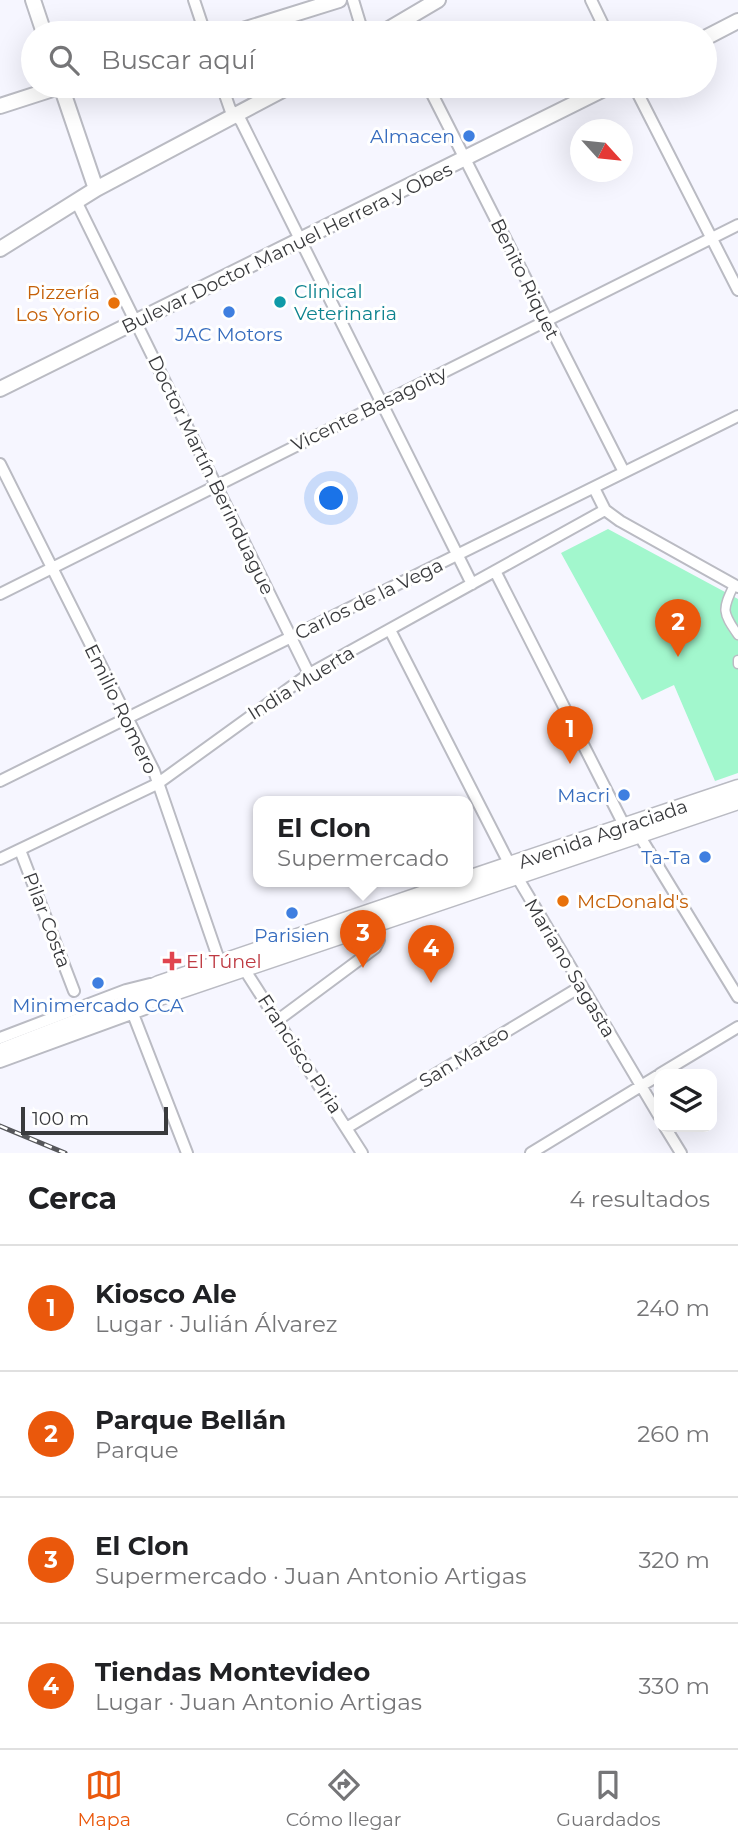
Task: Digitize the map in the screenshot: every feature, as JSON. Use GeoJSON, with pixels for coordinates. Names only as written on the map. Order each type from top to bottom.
{"type":"FeatureCollection","features":[{"type":"Feature","properties":{"kind":"main road","name":"Avenida Agraciada"},"geometry":{"type":"LineString","coordinates":[[632,831],[738,789]]}},
{"type":"Feature","properties":{"kind":"main road","name":"Avenida Agraciada"},"geometry":{"type":"LineString","coordinates":[[473,886],[632,831],[738,801]]}},
{"type":"Feature","properties":{"kind":"main road","name":"Avenida Agraciada"},"geometry":{"type":"LineString","coordinates":[[473,878],[513,871]]}},
{"type":"Feature","properties":{"kind":"main road","name":"Avenida Agraciada"},"geometry":{"type":"LineString","coordinates":[[164,989],[445,887]]}},
{"type":"Feature","properties":{"kind":"main road","name":"Avenida Agraciada"},"geometry":{"type":"LineString","coordinates":[[0,1052],[127,1009],[220,963],[240,962],[375,924],[471,887]]}},
{"type":"Feature","properties":{"kind":"street"},"geometry":{"type":"LineString","coordinates":[[33,0],[40,21]]}},
{"type":"Feature","properties":{"kind":"street"},"geometry":{"type":"LineString","coordinates":[[194,0],[201,21]]}},
{"type":"Feature","properties":{"kind":"street"},"geometry":{"type":"LineString","coordinates":[[272,21],[340,0]]}},
{"type":"Feature","properties":{"kind":"street"},"geometry":{"type":"LineString","coordinates":[[353,0],[359,21]]}},
{"type":"Feature","properties":{"kind":"street"},"geometry":{"type":"LineString","coordinates":[[410,21],[438,0]]}},
{"type":"Feature","properties":{"kind":"street"},"geometry":{"type":"LineString","coordinates":[[591,0],[601,21]]}},
{"type":"Feature","properties":{"kind":"street"},"geometry":{"type":"LineString","coordinates":[[717,32],[738,21]]}},
{"type":"Feature","properties":{"kind":"street"},"geometry":{"type":"LineString","coordinates":[[0,106],[24,98]]}},
{"type":"Feature","properties":{"kind":"street"},"geometry":{"type":"LineString","coordinates":[[65,98],[96,189]]}},
{"type":"Feature","properties":{"kind":"street"},"geometry":{"type":"LineString","coordinates":[[226,98],[472,584]]}},
{"type":"Feature","properties":{"kind":"street"},"geometry":{"type":"LineString","coordinates":[[0,249],[96,189],[268,98]]}},
{"type":"Feature","properties":{"kind":"street","name":"Benito Riquet"},"geometry":{"type":"LineString","coordinates":[[434,98],[624,472]]}},
{"type":"Feature","properties":{"kind":"street","name":"Bulevar Doctor Manuel Herrera y Obes"},"geometry":{"type":"LineString","coordinates":[[0,389],[137,324],[586,98]]}},
{"type":"Feature","properties":{"kind":"street"},"geometry":{"type":"LineString","coordinates":[[640,98],[738,290]]}},
{"type":"Feature","properties":{"kind":"street","name":"Doctor Martín Berinduague"},"geometry":{"type":"LineString","coordinates":[[76,201],[309,674]]}},
{"type":"Feature","properties":{"kind":"street","name":"Vicente Basagoity"},"geometry":{"type":"LineString","coordinates":[[0,594],[738,225]]}},
{"type":"Feature","properties":{"kind":"street","name":"Carlos de la Vega"},"geometry":{"type":"LineString","coordinates":[[0,781],[738,416]]}},
{"type":"Feature","properties":{"kind":"street","name":"Emilio Romero"},"geometry":{"type":"LineString","coordinates":[[0,464],[128,719],[157,784],[220,963]]}},
{"type":"Feature","properties":{"kind":"street"},"geometry":{"type":"LineString","coordinates":[[594,488],[605,510],[736,586],[724,607],[725,615],[738,635]]}},
{"type":"Feature","properties":{"kind":"street","name":"India Muerta"},"geometry":{"type":"LineString","coordinates":[[1,856],[20,850],[157,784],[309,674],[605,510]]}},
{"type":"Feature","properties":{"kind":"street"},"geometry":{"type":"LineString","coordinates":[[495,571],[632,831],[738,997]]}},
{"type":"Feature","properties":{"kind":"street","name":"Mariano Sagasta"},"geometry":{"type":"LineString","coordinates":[[390,630],[513,871],[654,1108]]}},
{"type":"Feature","properties":{"kind":"street","name":"Pilar Costa"},"geometry":{"type":"LineString","coordinates":[[20,850],[74,991]]}},
{"type":"Feature","properties":{"kind":"street"},"geometry":{"type":"LineString","coordinates":[[278,1020],[375,948],[379,940],[375,924]]}},
{"type":"Feature","properties":{"kind":"street","name":"Francisco Piria"},"geometry":{"type":"LineString","coordinates":[[240,962],[348,1127],[362,1153]]}},
{"type":"Feature","properties":{"kind":"street","name":"Avenida Agraciada"},"geometry":{"type":"LineString","coordinates":[[0,1038],[132,987],[164,989]]}},
{"type":"Feature","properties":{"kind":"street","name":"San Mateo"},"geometry":{"type":"LineString","coordinates":[[348,1127],[580,987]]}},
{"type":"Feature","properties":{"kind":"street"},"geometry":{"type":"LineString","coordinates":[[127,1009],[187,1153]]}},
{"type":"Feature","properties":{"kind":"street","name":"Avenida Agraciada"},"geometry":{"type":"LineString","coordinates":[[0,1062],[127,1009]]}},
{"type":"Feature","properties":{"kind":"street"},"geometry":{"type":"LineString","coordinates":[[667,1069],[738,1027]]}},
{"type":"Feature","properties":{"kind":"street"},"geometry":{"type":"LineString","coordinates":[[531,1153],[654,1077]]}},
{"type":"Feature","properties":{"kind":"street"},"geometry":{"type":"LineString","coordinates":[[668,1132],[681,1153]]}},
{"type":"Feature","properties":{"kind":"green space"},"geometry":{"type":"Polygon","coordinates":[[[608,529],[738,599],[738,773],[715,781],[674,685],[642,700],[561,553],[608,529]]]}},
{"type":"Feature","properties":{"kind":"railway"},"geometry":{"type":"LineString","coordinates":[[0,1126],[65,1153]]}},
{"type":"Feature","properties":{"kind":"place","name":"Almacen"},"geometry":{"type":"Point","coordinates":[469,136]}},
{"type":"Feature","properties":{"kind":"place","name":"Clinical Veterinaria"},"geometry":{"type":"Point","coordinates":[280,302]}},
{"type":"Feature","properties":{"kind":"place","name":"Pizzería Los Yorio"},"geometry":{"type":"Point","coordinates":[114,303]}},
{"type":"Feature","properties":{"kind":"place","name":"JAC Motors"},"geometry":{"type":"Point","coordinates":[229,312]}},
{"type":"Feature","properties":{"kind":"place","name":"Parque Bellán"},"geometry":{"type":"Point","coordinates":[678,657]}},
{"type":"Feature","properties":{"kind":"place","name":"Kiosco Ale"},"geometry":{"type":"Point","coordinates":[570,764]}},
{"type":"Feature","properties":{"kind":"place","name":"Macri"},"geometry":{"type":"Point","coordinates":[624,795]}},
{"type":"Feature","properties":{"kind":"place","name":"Ta-Ta"},"geometry":{"type":"Point","coordinates":[705,857]}},
{"type":"Feature","properties":{"kind":"place","name":"McDonald's"},"geometry":{"type":"Point","coordinates":[563,901]}},
{"type":"Feature","properties":{"kind":"place","name":"Parisien"},"geometry":{"type":"Point","coordinates":[292,913]}},
{"type":"Feature","properties":{"kind":"place","name":"El Túnel"},"geometry":{"type":"Point","coordinates":[172,961]}},
{"type":"Feature","properties":{"kind":"place","name":"El Clon"},"geometry":{"type":"Point","coordinates":[363,968]}},
{"type":"Feature","properties":{"kind":"place","name":"Minimercado CCA"},"geometry":{"type":"Point","coordinates":[98,983]}},
{"type":"Feature","properties":{"kind":"place","name":"Tiendas Montevideo"},"geometry":{"type":"Point","coordinates":[431,983]}}]}
